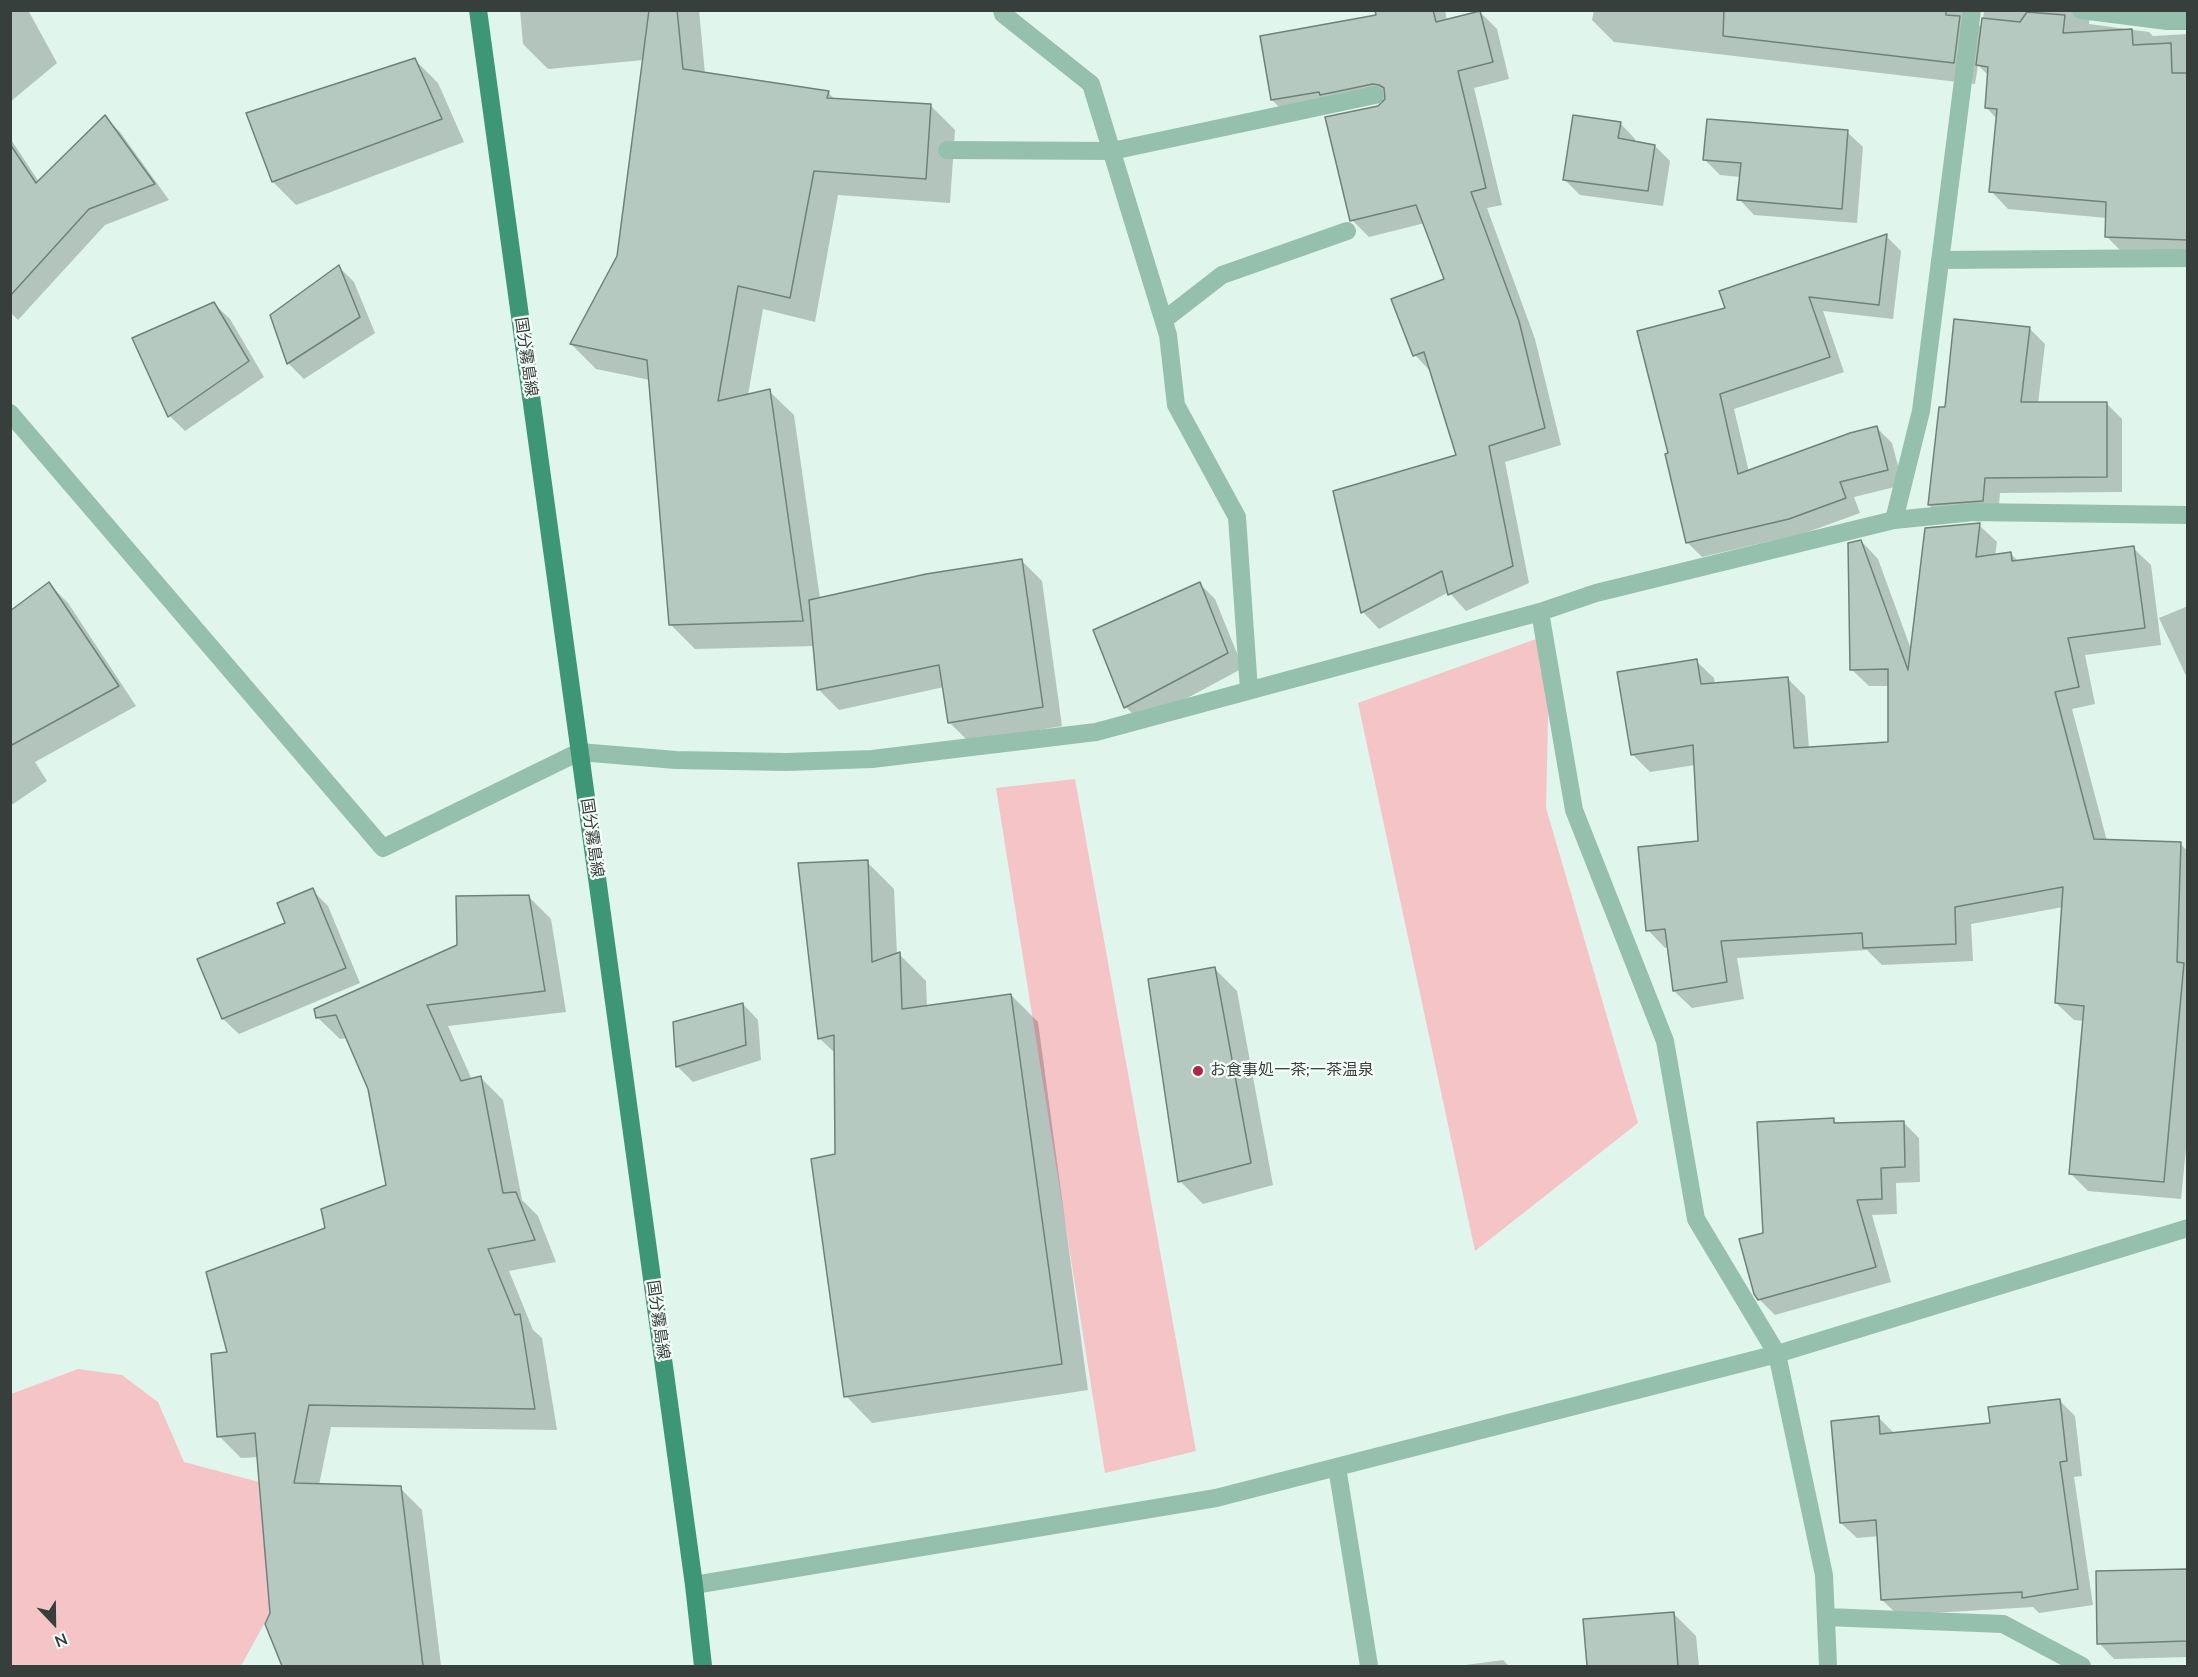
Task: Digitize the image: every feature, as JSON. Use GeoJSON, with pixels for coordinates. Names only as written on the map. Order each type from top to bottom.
{"type":"FeatureCollection","features":[{"type":"Feature","properties":{"kind":"main road","name":"国分霧島線"},"geometry":{"type":"LineString","coordinates":[[478,10],[694,1585],[703,1666]]}},
{"type":"Feature","properties":{"kind":"street"},"geometry":{"type":"LineString","coordinates":[[1002,10],[1003,15],[1091,84],[1168,335],[1176,405],[1238,517],[1249,690]]}},
{"type":"Feature","properties":{"kind":"street"},"geometry":{"type":"LineString","coordinates":[[1894,520],[1921,411],[1972,10]]}},
{"type":"Feature","properties":{"kind":"street"},"geometry":{"type":"LineString","coordinates":[[2080,10],[2167,21],[2187,21]]}},
{"type":"Feature","properties":{"kind":"street"},"geometry":{"type":"LineString","coordinates":[[947,150],[1112,151],[1376,95]]}},
{"type":"Feature","properties":{"kind":"street"},"geometry":{"type":"LineString","coordinates":[[1164,320],[1222,275],[1347,231]]}},
{"type":"Feature","properties":{"kind":"street"},"geometry":{"type":"LineString","coordinates":[[1940,260],[2187,258]]}},
{"type":"Feature","properties":{"kind":"street"},"geometry":{"type":"LineString","coordinates":[[10,413],[383,848],[579,752],[676,760],[788,762],[872,759],[1096,732],[1540,612],[1596,593],[1894,520],[1974,512],[2187,515]]}},
{"type":"Feature","properties":{"kind":"street"},"geometry":{"type":"LineString","coordinates":[[1540,612],[1574,810],[1665,1041],[1696,1219],[1777,1354],[1824,1575],[1828,1666]]}},
{"type":"Feature","properties":{"kind":"street"},"geometry":{"type":"LineString","coordinates":[[694,1585],[1216,1497],[1777,1354],[2187,1228]]}},
{"type":"Feature","properties":{"kind":"street"},"geometry":{"type":"LineString","coordinates":[[1337,1467],[1369,1666]]}},
{"type":"Feature","properties":{"kind":"street"},"geometry":{"type":"LineString","coordinates":[[1826,1617],[2003,1624],[2082,1666]]}},
{"type":"Feature","properties":{"kind":"shaded area"},"geometry":{"type":"Polygon","coordinates":[[[1550,634],[1546,808],[1638,1123],[1475,1251],[1358,703],[1550,634]]]}},
{"type":"Feature","properties":{"kind":"shaded area"},"geometry":{"type":"Polygon","coordinates":[[[1075,779],[1196,1451],[1105,1473],[996,788],[1075,779]]]}},
{"type":"Feature","properties":{"kind":"shaded area"},"geometry":{"type":"Polygon","coordinates":[[[78,1369],[122,1375],[158,1402],[184,1462],[259,1482],[270,1613],[241,1666],[11,1666],[11,1394],[78,1369]]]}},
{"type":"Feature","properties":{"kind":"building"},"geometry":{"type":"Polygon","coordinates":[[[649,10],[677,10],[683,69],[829,91],[827,98],[931,104],[926,179],[814,171],[790,298],[738,286],[718,401],[770,389],[803,621],[669,625],[647,360],[570,344],[617,256],[649,10]]]}},
{"type":"Feature","properties":{"kind":"building"},"geometry":{"type":"Polygon","coordinates":[[[1375,10],[1433,10],[1436,22],[1480,11],[1493,62],[1458,71],[1486,188],[1471,192],[1519,321],[1545,428],[1489,446],[1513,566],[1448,595],[1442,571],[1361,613],[1333,491],[1456,455],[1424,352],[1413,356],[1391,299],[1444,279],[1416,205],[1350,221],[1325,117],[1378,106],[1385,99],[1384,88],[1373,84],[1320,95],[1319,92],[1271,100],[1260,36],[1376,15],[1375,10]]]}},
{"type":"Feature","properties":{"kind":"building"},"geometry":{"type":"Polygon","coordinates":[[[1724,10],[1946,10],[1946,15],[1960,16],[1954,63],[1723,36],[1724,10]]]}},
{"type":"Feature","properties":{"kind":"building"},"geometry":{"type":"Polygon","coordinates":[[[2027,12],[2065,15],[2063,33],[2132,29],[2133,45],[2171,43],[2172,73],[2187,73],[2187,240],[2105,237],[2106,202],[1989,192],[1997,109],[1985,108],[1988,67],[1976,65],[1982,18],[2020,22],[2027,12]]]}},
{"type":"Feature","properties":{"kind":"building"},"geometry":{"type":"Polygon","coordinates":[[[415,58],[442,119],[272,182],[246,113],[415,58]]]}},
{"type":"Feature","properties":{"kind":"building"},"geometry":{"type":"Polygon","coordinates":[[[105,115],[155,184],[89,209],[10,296],[10,144],[36,183],[105,115]]]}},
{"type":"Feature","properties":{"kind":"building"},"geometry":{"type":"Polygon","coordinates":[[[1573,115],[1621,122],[1618,138],[1655,145],[1648,191],[1563,180],[1573,115]]]}},
{"type":"Feature","properties":{"kind":"building"},"geometry":{"type":"Polygon","coordinates":[[[1707,119],[1848,130],[1842,209],[1737,200],[1741,163],[1703,160],[1707,119]]]}},
{"type":"Feature","properties":{"kind":"building"},"geometry":{"type":"Polygon","coordinates":[[[1887,234],[1879,305],[1809,297],[1830,357],[1720,394],[1738,474],[1850,433],[1877,426],[1888,470],[1840,482],[1846,498],[1789,519],[1686,543],[1665,454],[1668,453],[1637,331],[1725,308],[1719,291],[1887,234]]]}},
{"type":"Feature","properties":{"kind":"building"},"geometry":{"type":"Polygon","coordinates":[[[339,265],[360,317],[287,364],[270,315],[339,265]]]}},
{"type":"Feature","properties":{"kind":"building"},"geometry":{"type":"Polygon","coordinates":[[[214,302],[249,361],[168,417],[132,338],[214,302]]]}},
{"type":"Feature","properties":{"kind":"building"},"geometry":{"type":"Polygon","coordinates":[[[1954,319],[2030,327],[2021,402],[2107,402],[2107,477],[1985,478],[1983,501],[1928,505],[1939,407],[1945,407],[1954,319]]]}},
{"type":"Feature","properties":{"kind":"building"},"geometry":{"type":"Polygon","coordinates":[[[1980,523],[1976,557],[2011,552],[2012,561],[2134,546],[2145,628],[2068,638],[2079,687],[2055,692],[2094,839],[2181,842],[2177,962],[2184,963],[2164,1182],[2069,1174],[2084,1006],[2055,1003],[2063,887],[1955,907],[1956,944],[1863,948],[1862,933],[1721,941],[1727,982],[1673,991],[1665,929],[1646,931],[1638,847],[1698,841],[1693,745],[1631,755],[1617,672],[1697,659],[1701,684],[1788,677],[1794,748],[1888,742],[1888,669],[1850,670],[1848,543],[1861,540],[1908,670],[1925,528],[1980,523]]]}},
{"type":"Feature","properties":{"kind":"building"},"geometry":{"type":"Polygon","coordinates":[[[1022,559],[1043,707],[948,723],[939,665],[817,690],[809,600],[926,574],[1022,559]]]}},
{"type":"Feature","properties":{"kind":"building"},"geometry":{"type":"Polygon","coordinates":[[[49,582],[119,686],[10,746],[10,611],[49,582]]]}},
{"type":"Feature","properties":{"kind":"building"},"geometry":{"type":"Polygon","coordinates":[[[1200,582],[1228,653],[1124,708],[1093,630],[1200,582]]]}},
{"type":"Feature","properties":{"kind":"building"},"geometry":{"type":"Polygon","coordinates":[[[868,860],[872,962],[900,952],[902,1009],[1011,994],[1062,1364],[844,1397],[811,1159],[835,1154],[834,1035],[818,1039],[798,863],[868,860]]]}},
{"type":"Feature","properties":{"kind":"building"},"geometry":{"type":"Polygon","coordinates":[[[313,888],[346,968],[222,1019],[197,959],[285,923],[277,903],[313,888]]]}},
{"type":"Feature","properties":{"kind":"building"},"geometry":{"type":"Polygon","coordinates":[[[529,895],[545,991],[427,1005],[461,1081],[481,1076],[503,1193],[516,1192],[535,1240],[488,1249],[515,1315],[520,1314],[535,1409],[309,1405],[294,1483],[401,1486],[423,1666],[282,1666],[265,1624],[270,1613],[255,1433],[217,1437],[211,1354],[227,1352],[206,1272],[325,1228],[321,1209],[386,1185],[368,1089],[336,1015],[316,1018],[314,1009],[457,945],[456,896],[529,895]]]}},
{"type":"Feature","properties":{"kind":"building","name":"お食事処一茶;一茶温泉"},"geometry":{"type":"Polygon","coordinates":[[[1215,967],[1251,1163],[1178,1182],[1148,979],[1215,967]]]}},
{"type":"Feature","properties":{"kind":"building"},"geometry":{"type":"Polygon","coordinates":[[[743,1003],[746,1045],[676,1067],[673,1022],[743,1003]]]}},
{"type":"Feature","properties":{"kind":"building"},"geometry":{"type":"Polygon","coordinates":[[[1834,1118],[1834,1123],[1904,1121],[1905,1167],[1881,1168],[1882,1199],[1857,1200],[1876,1267],[1758,1300],[1754,1294],[1739,1239],[1763,1233],[1757,1122],[1834,1118]]]}},
{"type":"Feature","properties":{"kind":"building"},"geometry":{"type":"Polygon","coordinates":[[[2060,1399],[2067,1461],[2060,1462],[2078,1589],[2022,1598],[2022,1592],[1881,1600],[1876,1520],[1840,1523],[1831,1421],[1879,1416],[1880,1434],[1990,1423],[1988,1407],[2060,1399]]]}},
{"type":"Feature","properties":{"kind":"building"},"geometry":{"type":"Polygon","coordinates":[[[2187,1569],[2187,1641],[2097,1644],[2096,1571],[2187,1569]]]}},
{"type":"Feature","properties":{"kind":"building"},"geometry":{"type":"Polygon","coordinates":[[[1674,1612],[1678,1666],[1587,1666],[1583,1619],[1674,1612]]]}},
{"type":"Feature","properties":{"kind":"place","name":"お食事処一茶;一茶温泉"},"geometry":{"type":"Point","coordinates":[1198,1071]}}]}
